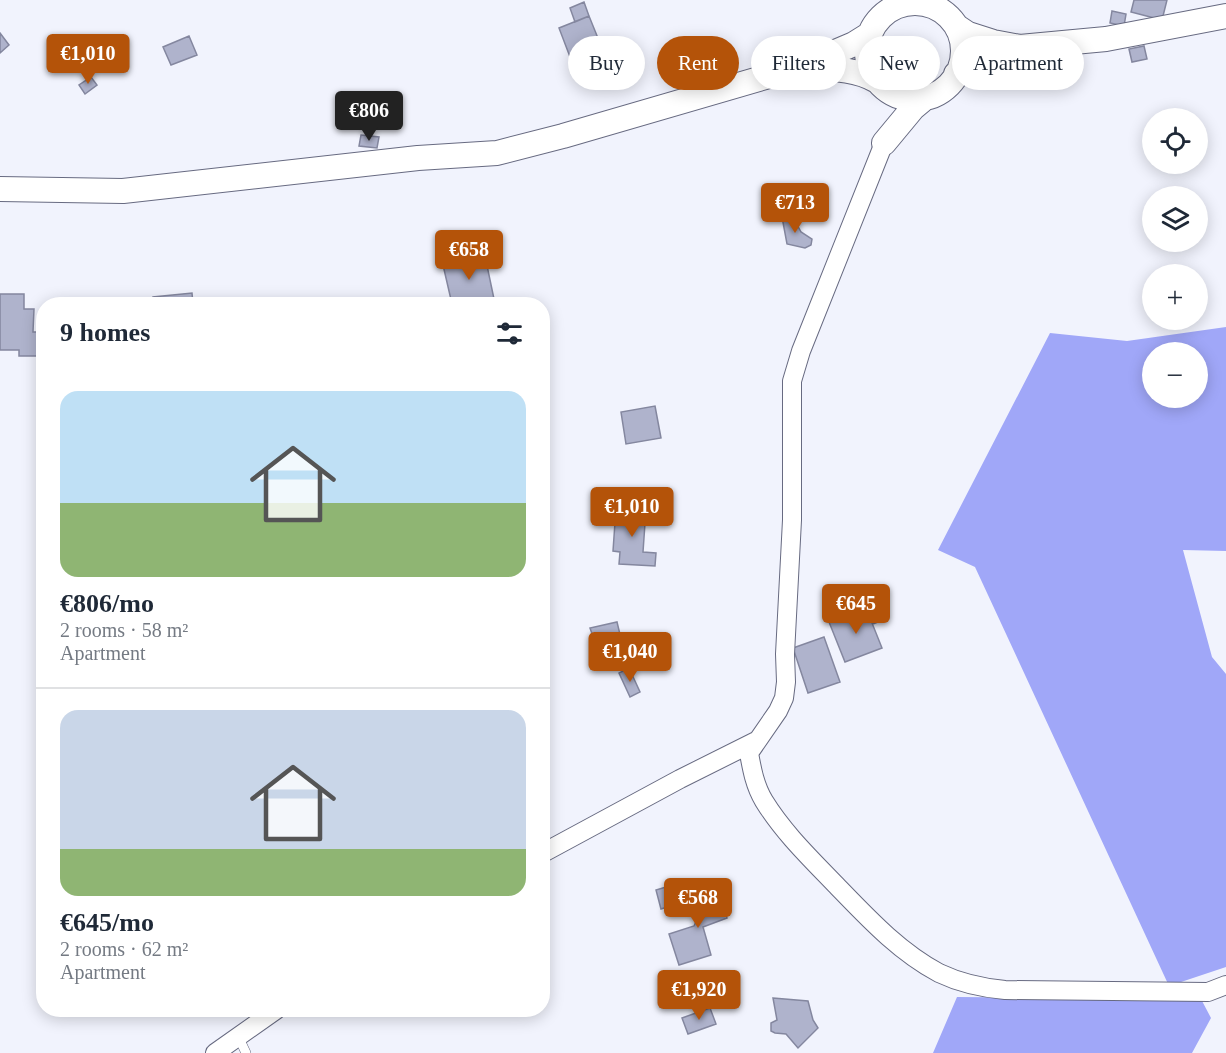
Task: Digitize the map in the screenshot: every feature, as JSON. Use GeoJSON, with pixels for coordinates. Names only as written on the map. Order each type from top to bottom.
{"type":"FeatureCollection","features":[{"type":"Feature","properties":{"kind":"street"},"geometry":{"type":"LineString","coordinates":[[846,47],[854,44],[880,16],[903,4],[925,2],[948,16],[956,26],[960,36]]}},
{"type":"Feature","properties":{"kind":"street"},"geometry":{"type":"LineString","coordinates":[[874,36],[880,16]]}},
{"type":"Feature","properties":{"kind":"street"},"geometry":{"type":"LineString","coordinates":[[1084,41],[1106,39],[1226,16]]}},
{"type":"Feature","properties":{"kind":"street"},"geometry":{"type":"LineString","coordinates":[[956,26],[974,36]]}},
{"type":"Feature","properties":{"kind":"street"},"geometry":{"type":"LineString","coordinates":[[884,143],[913,108],[925,98],[943,89],[952,79]]}},
{"type":"Feature","properties":{"kind":"street"},"geometry":{"type":"LineString","coordinates":[[0,189],[123,192],[418,158],[497,153],[751,81]]}},
{"type":"Feature","properties":{"kind":"street"},"geometry":{"type":"LineString","coordinates":[[884,90],[889,104],[884,143],[801,351],[792,381],[792,520],[785,654],[786,682],[784,698],[778,711],[749,753],[752,775],[764,800],[785,830],[886,937],[940,973],[984,988],[1005,990],[1208,992],[1226,985]]}},
{"type":"Feature","properties":{"kind":"street"},"geometry":{"type":"LineString","coordinates":[[889,90],[898,96],[911,99],[925,98]]}},
{"type":"Feature","properties":{"kind":"street"},"geometry":{"type":"LineString","coordinates":[[550,849],[756,741]]}},
{"type":"Feature","properties":{"kind":"street"},"geometry":{"type":"LineString","coordinates":[[215,1053],[242,1045],[269,1017]]}},
{"type":"Feature","properties":{"kind":"shaded area"},"geometry":{"type":"Polygon","coordinates":[[[1226,327],[1226,551],[1183,550],[1212,657],[1226,674],[1226,967],[1169,986],[975,567],[938,550],[1050,333],[1127,341],[1226,327]]]}},
{"type":"Feature","properties":{"kind":"shaded area"},"geometry":{"type":"Polygon","coordinates":[[[957,997],[1201,999],[1211,1018],[1192,1053],[933,1053],[957,997]]]}},
{"type":"Feature","properties":{"kind":"building"},"geometry":{"type":"Polygon","coordinates":[[[1134,0],[1167,0],[1162,20],[1131,12],[1134,0]]]}},
{"type":"Feature","properties":{"kind":"building"},"geometry":{"type":"Polygon","coordinates":[[[584,2],[589,16],[575,22],[570,8],[584,2]]]}},
{"type":"Feature","properties":{"kind":"building"},"geometry":{"type":"Polygon","coordinates":[[[1112,11],[1126,14],[1124,26],[1110,23],[1112,11]]]}},
{"type":"Feature","properties":{"kind":"building"},"geometry":{"type":"Polygon","coordinates":[[[589,16],[597,36],[568,36],[568,52],[559,28],[589,16]]]}},
{"type":"Feature","properties":{"kind":"building"},"geometry":{"type":"Polygon","coordinates":[[[0,33],[9,45],[0,53],[0,33]]]}},
{"type":"Feature","properties":{"kind":"building"},"geometry":{"type":"Polygon","coordinates":[[[189,36],[197,55],[171,65],[163,47],[189,36]]]}},
{"type":"Feature","properties":{"kind":"building"},"geometry":{"type":"Polygon","coordinates":[[[1144,46],[1147,59],[1132,62],[1129,49],[1144,46]]]}},
{"type":"Feature","properties":{"kind":"building"},"geometry":{"type":"Polygon","coordinates":[[[91,77],[97,85],[85,94],[79,85],[91,77]]]}},
{"type":"Feature","properties":{"kind":"building"},"geometry":{"type":"Polygon","coordinates":[[[361,135],[379,137],[377,148],[359,146],[361,135]]]}},
{"type":"Feature","properties":{"kind":"building"},"geometry":{"type":"Polygon","coordinates":[[[792,215],[801,232],[812,239],[811,245],[805,248],[787,244],[782,217],[792,215]]]}},
{"type":"Feature","properties":{"kind":"building"},"geometry":{"type":"Polygon","coordinates":[[[485,256],[494,297],[450,297],[443,265],[485,256]]]}},
{"type":"Feature","properties":{"kind":"building"},"geometry":{"type":"Polygon","coordinates":[[[192,293],[192,297],[153,297],[192,293]]]}},
{"type":"Feature","properties":{"kind":"building"},"geometry":{"type":"Polygon","coordinates":[[[0,294],[24,294],[24,309],[34,309],[33,332],[36,332],[36,356],[19,356],[19,350],[0,350],[0,294]]]}},
{"type":"Feature","properties":{"kind":"building"},"geometry":{"type":"Polygon","coordinates":[[[655,406],[661,438],[626,444],[621,412],[655,406]]]}},
{"type":"Feature","properties":{"kind":"building"},"geometry":{"type":"Polygon","coordinates":[[[616,508],[646,509],[643,552],[656,553],[655,566],[619,564],[620,552],[613,551],[616,508]]]}},
{"type":"Feature","properties":{"kind":"building"},"geometry":{"type":"Polygon","coordinates":[[[879,603],[885,619],[873,624],[866,608],[879,603]]]}},
{"type":"Feature","properties":{"kind":"building"},"geometry":{"type":"Polygon","coordinates":[[[866,608],[882,648],[845,662],[829,622],[866,608]]]}},
{"type":"Feature","properties":{"kind":"building"},"geometry":{"type":"Polygon","coordinates":[[[617,622],[624,651],[622,657],[605,651],[600,644],[596,645],[590,628],[617,622]]]}},
{"type":"Feature","properties":{"kind":"building"},"geometry":{"type":"Polygon","coordinates":[[[824,637],[840,682],[808,693],[793,648],[824,637]]]}},
{"type":"Feature","properties":{"kind":"building"},"geometry":{"type":"Polygon","coordinates":[[[629,668],[640,692],[630,697],[619,673],[629,668]]]}},
{"type":"Feature","properties":{"kind":"building"},"geometry":{"type":"Polygon","coordinates":[[[686,881],[692,899],[661,909],[656,890],[686,881]]]}},
{"type":"Feature","properties":{"kind":"building"},"geometry":{"type":"Polygon","coordinates":[[[718,890],[727,918],[703,927],[711,955],[679,965],[669,934],[694,926],[698,917],[692,899],[718,890]]]}},
{"type":"Feature","properties":{"kind":"building"},"geometry":{"type":"Polygon","coordinates":[[[773,998],[808,1001],[813,1020],[818,1028],[798,1048],[786,1034],[771,1031],[771,1023],[777,1020],[773,998]]]}},
{"type":"Feature","properties":{"kind":"building"},"geometry":{"type":"Polygon","coordinates":[[[710,1008],[716,1024],[688,1034],[682,1018],[710,1008]]]}}]}
